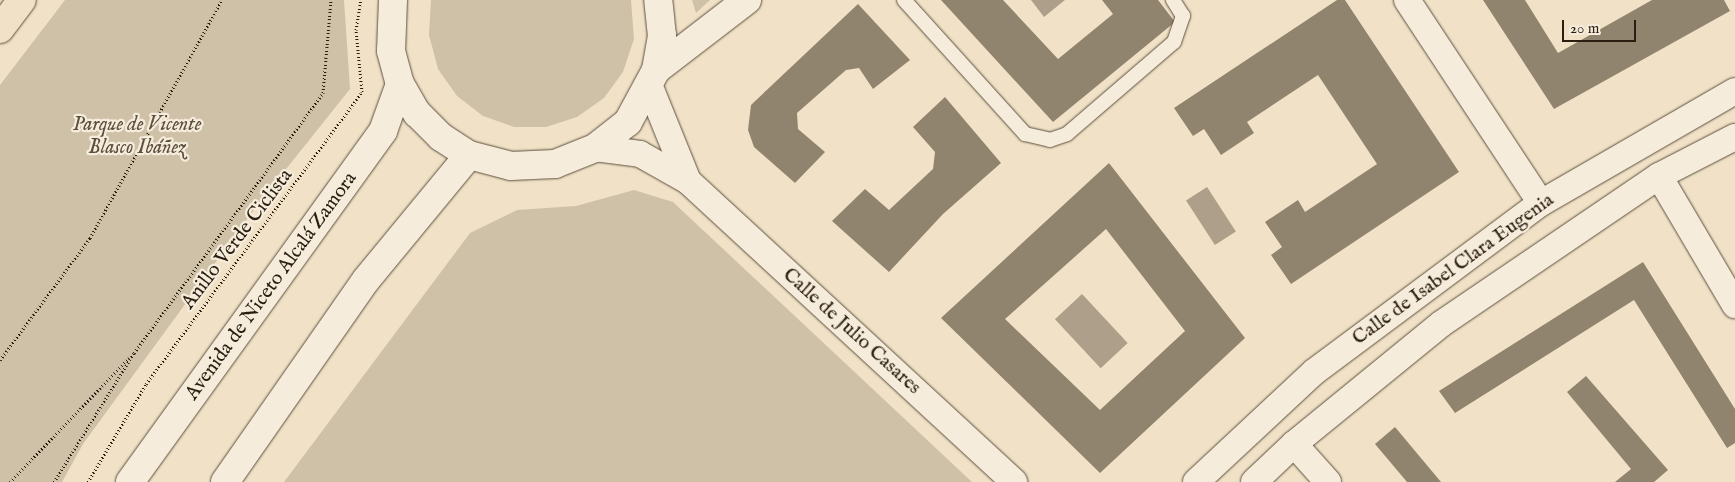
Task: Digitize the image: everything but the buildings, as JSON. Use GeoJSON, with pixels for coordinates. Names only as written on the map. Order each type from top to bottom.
{"type":"FeatureCollection","features":[{"type":"Feature","properties":{"kind":"highway"},"geometry":{"type":"LineString","coordinates":[[0,29],[22,0]]}},
{"type":"Feature","properties":{"kind":"street"},"geometry":{"type":"LineString","coordinates":[[393,0],[391,51],[400,84],[417,113],[441,137],[469,155],[511,166],[555,164],[595,148],[628,122],[653,78],[662,36],[658,0]]}},
{"type":"Feature","properties":{"kind":"street"},"geometry":{"type":"LineString","coordinates":[[653,78],[747,0]]}},
{"type":"Feature","properties":{"kind":"street"},"geometry":{"type":"LineString","coordinates":[[1407,0],[1541,203]]}},
{"type":"Feature","properties":{"kind":"street","name":"Calle de Julio Casares"},"geometry":{"type":"LineString","coordinates":[[653,78],[688,181]]}},
{"type":"Feature","properties":{"kind":"street","name":"Avenida de Niceto Alcalá Zamora"},"geometry":{"type":"LineString","coordinates":[[130,482],[383,132],[400,84]]}},
{"type":"Feature","properties":{"kind":"street","name":"Calle de Isabel Clara Eugenia"},"geometry":{"type":"LineString","coordinates":[[1196,482],[1314,372],[1541,203],[1735,91]]}},
{"type":"Feature","properties":{"kind":"street","name":"Calle de Isabel Clara Eugenia"},"geometry":{"type":"LineString","coordinates":[[1254,482],[1294,444],[1441,324],[1659,176],[1735,137]]}},
{"type":"Feature","properties":{"kind":"street","name":"Calle de Julio Casares"},"geometry":{"type":"LineString","coordinates":[[595,148],[640,154],[688,181],[1014,482]]}},
{"type":"Feature","properties":{"kind":"street"},"geometry":{"type":"LineString","coordinates":[[225,482],[366,280],[469,155]]}},
{"type":"Feature","properties":{"kind":"street"},"geometry":{"type":"LineString","coordinates":[[1659,176],[1735,305]]}},
{"type":"Feature","properties":{"kind":"street"},"geometry":{"type":"LineString","coordinates":[[1294,444],[1328,482]]}},
{"type":"Feature","properties":{"kind":"lane"},"geometry":{"type":"LineString","coordinates":[[904,0],[1025,134],[1050,140],[1067,134],[1174,42],[1184,16],[1173,0]]}},
{"type":"Feature","properties":{"kind":"path"},"geometry":{"type":"LineString","coordinates":[[0,360],[90,238],[222,0]]}},
{"type":"Feature","properties":{"kind":"path"},"geometry":{"type":"LineString","coordinates":[[54,482],[134,353],[323,93],[331,0]]}},
{"type":"Feature","properties":{"kind":"path","name":"Anillo Verde Ciclista"},"geometry":{"type":"LineString","coordinates":[[88,482],[146,384],[362,92],[356,30],[361,0]]}},
{"type":"Feature","properties":{"kind":"path"},"geometry":{"type":"LineString","coordinates":[[10,482],[134,353]]}},
{"type":"Feature","properties":{"kind":"green space","name":"Parque de Vicente Blasco Ibáñez"},"geometry":{"type":"Polygon","coordinates":[[[65,0],[344,0],[350,89],[259,203],[83,444],[62,482],[0,482],[0,85],[65,0]]]}},
{"type":"Feature","properties":{"kind":"green space"},"geometry":{"type":"Polygon","coordinates":[[[431,0],[631,0],[634,39],[623,72],[604,98],[577,117],[546,127],[514,127],[483,116],[457,96],[438,69],[429,35],[431,0]]]}},
{"type":"Feature","properties":{"kind":"green space"},"geometry":{"type":"Polygon","coordinates":[[[692,0],[710,0],[696,13],[692,0]]]}},
{"type":"Feature","properties":{"kind":"green space"},"geometry":{"type":"Polygon","coordinates":[[[634,190],[673,202],[972,482],[284,482],[470,233],[517,210],[576,206],[634,190]]]}},
{"type":"Feature","properties":{"kind":"shaded area"},"geometry":{"type":"Polygon","coordinates":[[[1031,0],[1065,0],[1044,17],[1031,0]]]}},
{"type":"Feature","properties":{"kind":"shaded area"},"geometry":{"type":"Polygon","coordinates":[[[1207,187],[1236,231],[1215,245],[1186,201],[1207,187]]]}},
{"type":"Feature","properties":{"kind":"shaded area"},"geometry":{"type":"Polygon","coordinates":[[[1082,294],[1128,343],[1101,368],[1055,319],[1082,294]]]}}]}
